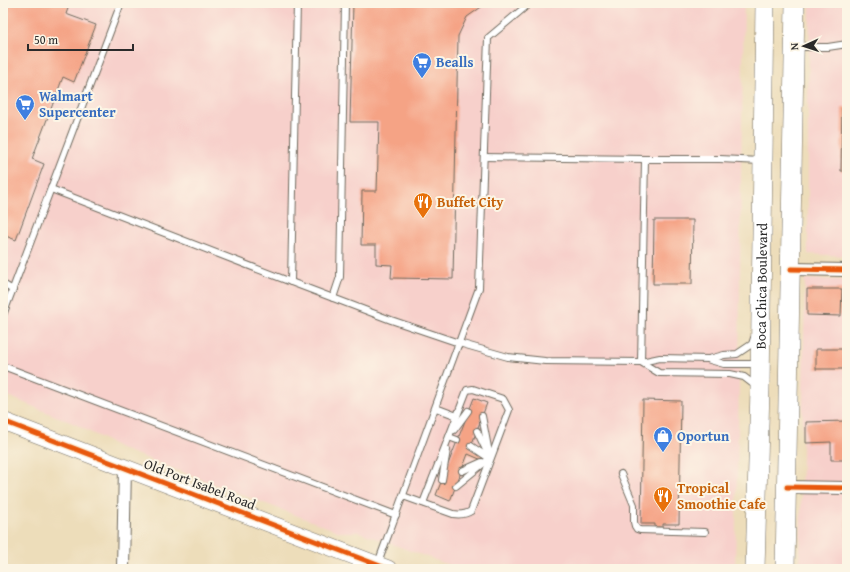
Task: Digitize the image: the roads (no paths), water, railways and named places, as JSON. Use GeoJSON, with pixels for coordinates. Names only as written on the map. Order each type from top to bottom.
{"type":"FeatureCollection","features":[{"type":"Feature","properties":{"kind":"main road","name":"Boca Chica Boulevard"},"geometry":{"type":"LineString","coordinates":[[756,569],[765,3]]}},
{"type":"Feature","properties":{"kind":"main road"},"geometry":{"type":"LineString","coordinates":[[785,569],[795,3]]}},
{"type":"Feature","properties":{"kind":"street"},"geometry":{"type":"LineString","coordinates":[[791,269],[847,270]]}},
{"type":"Feature","properties":{"kind":"street","name":"Old Port Isabel Road"},"geometry":{"type":"LineString","coordinates":[[3,422],[383,567]]}},
{"type":"Feature","properties":{"kind":"street"},"geometry":{"type":"LineString","coordinates":[[123,569],[124,467]]}},
{"type":"Feature","properties":{"kind":"street"},"geometry":{"type":"LineString","coordinates":[[787,487],[847,488]]}},
{"type":"Feature","properties":{"kind":"lane"},"geometry":{"type":"LineString","coordinates":[[3,315],[121,3]]}},
{"type":"Feature","properties":{"kind":"lane"},"geometry":{"type":"LineString","coordinates":[[291,282],[297,3]]}},
{"type":"Feature","properties":{"kind":"lane"},"geometry":{"type":"LineString","coordinates":[[333,298],[340,277],[346,3]]}},
{"type":"Feature","properties":{"kind":"lane"},"geometry":{"type":"LineString","coordinates":[[383,567],[396,515],[479,288],[488,38],[530,3]]}},
{"type":"Feature","properties":{"kind":"lane"},"geometry":{"type":"LineString","coordinates":[[795,47],[828,47],[847,44]]}},
{"type":"Feature","properties":{"kind":"lane"},"geometry":{"type":"LineString","coordinates":[[484,157],[720,159],[763,161]]}},
{"type":"Feature","properties":{"kind":"lane"},"geometry":{"type":"LineString","coordinates":[[641,362],[645,159]]}},
{"type":"Feature","properties":{"kind":"lane"},"geometry":{"type":"LineString","coordinates":[[51,189],[391,320],[508,357],[545,361],[641,362],[660,358],[710,360],[724,364],[760,364]]}},
{"type":"Feature","properties":{"kind":"lane"},"geometry":{"type":"LineString","coordinates":[[3,284],[13,290]]}},
{"type":"Feature","properties":{"kind":"lane"},"geometry":{"type":"LineString","coordinates":[[710,360],[724,355],[737,354],[752,344],[761,320]]}},
{"type":"Feature","properties":{"kind":"lane"},"geometry":{"type":"LineString","coordinates":[[641,362],[659,373],[730,374],[744,377],[760,389]]}},
{"type":"Feature","properties":{"kind":"lane"},"geometry":{"type":"LineString","coordinates":[[3,366],[396,515]]}},
{"type":"Feature","properties":{"kind":"lane"},"geometry":{"type":"LineString","coordinates":[[403,496],[453,514],[466,514],[471,511],[509,410],[503,399],[474,389],[467,390],[423,503]]}},
{"type":"Feature","properties":{"kind":"lane"},"geometry":{"type":"LineString","coordinates":[[436,408],[457,416]]}},
{"type":"Feature","properties":{"kind":"lane"},"geometry":{"type":"LineString","coordinates":[[442,480],[449,437],[468,411]]}},
{"type":"Feature","properties":{"kind":"lane"},"geometry":{"type":"LineString","coordinates":[[482,416],[490,458]]}},
{"type":"Feature","properties":{"kind":"lane"},"geometry":{"type":"LineString","coordinates":[[448,465],[449,437],[463,426]]}},
{"type":"Feature","properties":{"kind":"lane"},"geometry":{"type":"LineString","coordinates":[[477,432],[490,458]]}},
{"type":"Feature","properties":{"kind":"lane"},"geometry":{"type":"LineString","coordinates":[[449,437],[457,440]]}},
{"type":"Feature","properties":{"kind":"lane"},"geometry":{"type":"LineString","coordinates":[[471,446],[490,458]]}},
{"type":"Feature","properties":{"kind":"lane"},"geometry":{"type":"LineString","coordinates":[[462,471],[490,458]]}},
{"type":"Feature","properties":{"kind":"lane"},"geometry":{"type":"LineString","coordinates":[[456,486],[490,458]]}},
{"type":"Feature","properties":{"kind":"lane"},"geometry":{"type":"LineString","coordinates":[[621,474],[634,505],[634,522],[637,529],[705,532]]}},
{"type":"Feature","properties":{"kind":"place","name":"Bealls"},"geometry":{"type":"Point","coordinates":[422,79]}},
{"type":"Feature","properties":{"kind":"place","name":"Walmart Supercenter"},"geometry":{"type":"Point","coordinates":[25,121]}},
{"type":"Feature","properties":{"kind":"place","name":"Buffet City"},"geometry":{"type":"Point","coordinates":[423,219]}},
{"type":"Feature","properties":{"kind":"place","name":"Oportun"},"geometry":{"type":"Point","coordinates":[663,453]}},
{"type":"Feature","properties":{"kind":"place","name":"Tropical Smoothie Cafe"},"geometry":{"type":"Point","coordinates":[663,513]}}]}
